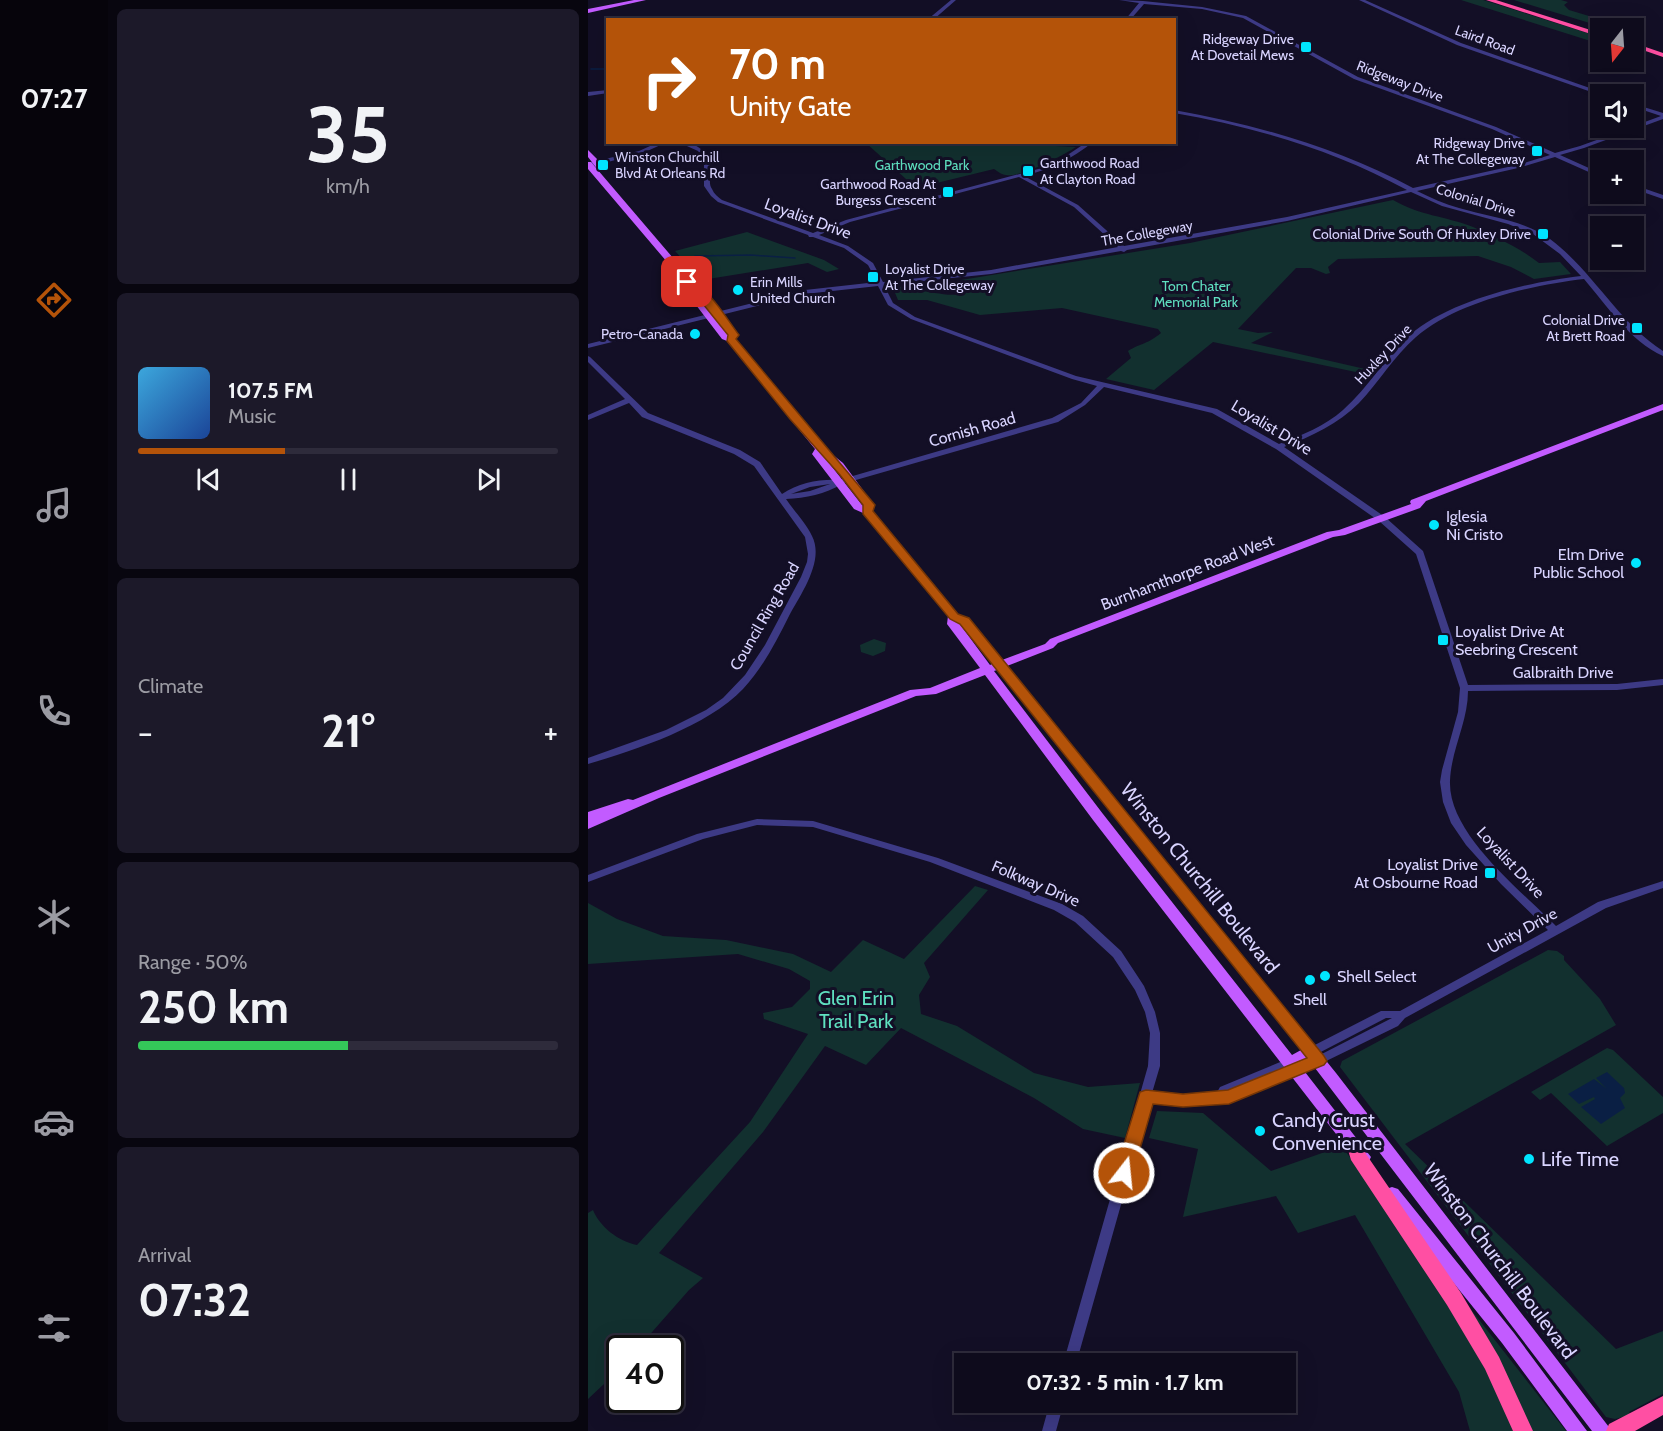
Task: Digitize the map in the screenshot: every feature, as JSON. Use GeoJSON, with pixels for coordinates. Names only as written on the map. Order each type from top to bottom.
{"type":"FeatureCollection","features":[{"type":"Feature","properties":{"kind":"highway"},"geometry":{"type":"LineString","coordinates":[[1489,0],[1590,32]]}},
{"type":"Feature","properties":{"kind":"highway"},"geometry":{"type":"LineString","coordinates":[[1506,0],[1590,26]]}},
{"type":"Feature","properties":{"kind":"highway"},"geometry":{"type":"LineString","coordinates":[[1644,42],[1663,49]]}},
{"type":"Feature","properties":{"kind":"highway"},"geometry":{"type":"LineString","coordinates":[[1644,48],[1663,55]]}},
{"type":"Feature","properties":{"kind":"highway"},"geometry":{"type":"LineString","coordinates":[[1357,1150],[1358,1155],[1454,1299],[1492,1363],[1523,1431]]}},
{"type":"Feature","properties":{"kind":"highway"},"geometry":{"type":"LineString","coordinates":[[1616,1431],[1663,1405]]}},
{"type":"Feature","properties":{"kind":"main road"},"geometry":{"type":"LineString","coordinates":[[588,9],[628,0]]}},
{"type":"Feature","properties":{"kind":"main road"},"geometry":{"type":"LineString","coordinates":[[588,9],[643,0]]}},
{"type":"Feature","properties":{"kind":"main road","name":"Winston Churchill Boulevard"},"geometry":{"type":"LineString","coordinates":[[588,152],[590,164],[687,282],[687,288],[712,314],[725,337],[730,339],[820,449],[817,454],[844,481],[858,507],[867,511],[954,616],[953,624],[992,664],[1315,1056],[1603,1431]]}},
{"type":"Feature","properties":{"kind":"main road","name":"Burnhamthorpe Road West"},"geometry":{"type":"LineString","coordinates":[[914,693],[921,687],[1049,646],[1054,641],[1331,534],[1416,506],[1421,502],[1663,408]]}},
{"type":"Feature","properties":{"kind":"main road","name":"Winston Churchill Boulevard"},"geometry":{"type":"LineString","coordinates":[[992,664],[1019,709],[1098,817],[1357,1150],[1508,1338],[1578,1431]]}},
{"type":"Feature","properties":{"kind":"main road","name":"Burnhamthorpe Road West"},"geometry":{"type":"LineString","coordinates":[[588,825],[655,795],[914,693],[932,691],[992,664]]}},
{"type":"Feature","properties":{"kind":"main road"},"geometry":{"type":"LineString","coordinates":[[932,691],[964,680],[980,679],[992,682],[1012,708],[1019,709]]}},
{"type":"Feature","properties":{"kind":"main road","name":"Burnhamthorpe Road West"},"geometry":{"type":"LineString","coordinates":[[588,816],[655,795]]}},
{"type":"Feature","properties":{"kind":"main road"},"geometry":{"type":"LineString","coordinates":[[1292,1066],[1315,1056]]}},
{"type":"Feature","properties":{"kind":"street"},"geometry":{"type":"LineString","coordinates":[[932,18],[954,0]]}},
{"type":"Feature","properties":{"kind":"street","name":"Ridgeway Drive"},"geometry":{"type":"LineString","coordinates":[[1121,0],[1202,8],[1244,17],[1356,78],[1494,128],[1590,170]]}},
{"type":"Feature","properties":{"kind":"street","name":"Laird Road"},"geometry":{"type":"LineString","coordinates":[[1361,0],[1459,44],[1590,89]]}},
{"type":"Feature","properties":{"kind":"street"},"geometry":{"type":"LineString","coordinates":[[1129,18],[1143,2]]}},
{"type":"Feature","properties":{"kind":"street"},"geometry":{"type":"LineString","coordinates":[[588,94],[606,91]]}},
{"type":"Feature","properties":{"kind":"street"},"geometry":{"type":"LineString","coordinates":[[1644,109],[1663,116]]}},
{"type":"Feature","properties":{"kind":"street","name":"Colonial Drive"},"geometry":{"type":"LineString","coordinates":[[1176,112],[1298,142],[1371,169],[1445,206],[1507,221],[1536,233],[1554,245],[1639,338],[1663,354]]}},
{"type":"Feature","properties":{"kind":"street","name":"The Collegeway"},"geometry":{"type":"LineString","coordinates":[[588,348],[712,314],[805,292],[991,272],[1287,219],[1556,155],[1663,116]]}},
{"type":"Feature","properties":{"kind":"street"},"geometry":{"type":"LineString","coordinates":[[590,164],[641,152],[660,144]]}},
{"type":"Feature","properties":{"kind":"street","name":"Loyalist Drive"},"geometry":{"type":"LineString","coordinates":[[685,144],[700,150],[708,159],[706,186],[709,193],[720,201],[846,247],[865,258],[877,272],[890,304],[926,324],[961,334],[1066,375],[1214,411],[1279,447],[1379,517],[1420,552],[1464,688],[1462,711],[1445,783],[1452,814],[1470,844],[1555,931]]}},
{"type":"Feature","properties":{"kind":"street"},"geometry":{"type":"LineString","coordinates":[[811,236],[848,221],[1020,176],[1062,161],[1088,144]]}},
{"type":"Feature","properties":{"kind":"street"},"geometry":{"type":"LineString","coordinates":[[1020,176],[1076,206],[1124,250]]}},
{"type":"Feature","properties":{"kind":"street"},"geometry":{"type":"LineString","coordinates":[[1644,190],[1663,196]]}},
{"type":"Feature","properties":{"kind":"street","name":"Huxley Drive"},"geometry":{"type":"LineString","coordinates":[[1279,447],[1333,422],[1349,408],[1394,356],[1426,326],[1455,311],[1529,286],[1584,277]]}},
{"type":"Feature","properties":{"kind":"street","name":"Council Ring Road"},"geometry":{"type":"LineString","coordinates":[[588,358],[645,415],[658,423],[743,456],[768,476],[809,537],[813,548],[813,561],[783,620],[751,673],[739,688],[707,714],[588,761]]}},
{"type":"Feature","properties":{"kind":"street","name":"Cornish Road"},"geometry":{"type":"LineString","coordinates":[[782,497],[793,497],[832,487],[844,481],[1065,416],[1083,405],[1103,384]]}},
{"type":"Feature","properties":{"kind":"street"},"geometry":{"type":"LineString","coordinates":[[588,418],[629,400]]}},
{"type":"Feature","properties":{"kind":"street","name":"Galbraith Drive"},"geometry":{"type":"LineString","coordinates":[[1464,688],[1617,687],[1663,682]]}},
{"type":"Feature","properties":{"kind":"street","name":"Folkway Drive"},"geometry":{"type":"LineString","coordinates":[[588,879],[718,830],[757,822],[793,821],[813,824],[934,860],[1015,889],[1079,919],[1117,954],[1140,988],[1155,1033],[1154,1066],[1072,1353]]}},
{"type":"Feature","properties":{"kind":"street","name":"Unity Drive"},"geometry":{"type":"LineString","coordinates":[[1315,1056],[1394,1023],[1401,1015],[1616,898],[1663,884]]}},
{"type":"Feature","properties":{"kind":"street"},"geometry":{"type":"LineString","coordinates":[[1146,1097],[1183,1101],[1229,1097],[1292,1066]]}},
{"type":"Feature","properties":{"kind":"street"},"geometry":{"type":"LineString","coordinates":[[1049,1431],[1054,1413]]}},
{"type":"Feature","properties":{"kind":"green space"},"geometry":{"type":"Polygon","coordinates":[[[1461,0],[1483,0],[1590,34],[1590,41],[1461,0]]]}},
{"type":"Feature","properties":{"kind":"green space"},"geometry":{"type":"Polygon","coordinates":[[[1514,0],[1568,2],[1564,5],[1569,10],[1596,18],[1590,18],[1590,23],[1514,0]]]}},
{"type":"Feature","properties":{"kind":"green space","name":"Garthwood Park"},"geometry":{"type":"Polygon","coordinates":[[[867,144],[1014,144],[1076,147],[1021,173],[1004,175],[994,169],[916,188],[867,144]]]}},
{"type":"Feature","properties":{"kind":"green space","name":"Tom Chater Memorial Park"},"geometry":{"type":"Polygon","coordinates":[[[1393,200],[1423,213],[1473,227],[1515,247],[1539,263],[1560,262],[1571,274],[1534,279],[1511,267],[1478,256],[1338,259],[1328,267],[1330,273],[1326,274],[1311,268],[1296,268],[1238,329],[1258,333],[1273,332],[1251,343],[1374,371],[1370,375],[1213,342],[1154,390],[1106,379],[1131,358],[1128,351],[1161,333],[1158,329],[1062,308],[980,315],[927,300],[898,300],[893,288],[912,285],[916,291],[947,295],[966,293],[961,280],[1190,243],[1393,200]]]}},
{"type":"Feature","properties":{"kind":"green space"},"geometry":{"type":"Polygon","coordinates":[[[747,232],[824,260],[839,269],[827,272],[808,263],[702,280],[675,251],[747,232]]]}},
{"type":"Feature","properties":{"kind":"green space"},"geometry":{"type":"Polygon","coordinates":[[[874,639],[886,643],[885,651],[873,656],[861,652],[860,645],[874,639]]]}},
{"type":"Feature","properties":{"kind":"green space","name":"Glen Erin Trail Park"},"geometry":{"type":"Polygon","coordinates":[[[975,886],[988,890],[924,963],[930,977],[919,995],[921,1014],[957,1026],[1034,1073],[1088,1087],[1140,1083],[1125,1138],[1083,1129],[1034,1098],[901,1028],[866,1065],[825,1046],[763,1132],[659,1253],[703,1278],[689,1290],[649,1335],[606,1335],[606,1382],[588,1399],[588,1213],[593,1210],[610,1232],[637,1245],[750,1122],[808,1034],[764,1019],[763,1013],[792,1007],[810,989],[810,981],[789,969],[738,954],[588,964],[588,903],[617,919],[663,936],[726,940],[793,954],[831,972],[863,940],[904,959],[975,886]]]}},
{"type":"Feature","properties":{"kind":"green space"},"geometry":{"type":"Polygon","coordinates":[[[1548,950],[1557,951],[1564,956],[1564,960],[1600,999],[1616,1025],[1405,1144],[1616,1349],[1663,1331],[1663,1394],[1629,1412],[1631,1415],[1615,1419],[1606,1417],[1340,1067],[1342,1061],[1548,950]]]}},
{"type":"Feature","properties":{"kind":"green space"},"geometry":{"type":"Polygon","coordinates":[[[1607,1048],[1613,1050],[1663,1097],[1663,1113],[1607,1146],[1551,1093],[1540,1100],[1531,1092],[1607,1048]]]}},
{"type":"Feature","properties":{"kind":"green space"},"geometry":{"type":"Polygon","coordinates":[[[1157,1111],[1203,1113],[1271,1171],[1342,1146],[1451,1303],[1517,1431],[1470,1431],[1459,1392],[1355,1215],[1298,1233],[1276,1196],[1183,1217],[1198,1149],[1149,1138],[1157,1111]]]}},
{"type":"Feature","properties":{"kind":"green space"},"geometry":{"type":"Polygon","coordinates":[[[1462,1298],[1566,1431],[1531,1431],[1462,1298]]]}},
{"type":"Feature","properties":{"kind":"water"},"geometry":{"type":"Polygon","coordinates":[[[1607,1072],[1624,1088],[1625,1093],[1620,1098],[1625,1108],[1601,1124],[1581,1107],[1595,1099],[1594,1097],[1579,1104],[1568,1094],[1594,1079],[1607,1089],[1596,1078],[1607,1072]]]}},
{"type":"Feature","properties":{"kind":"waterway"},"geometry":{"type":"LineString","coordinates":[[591,69],[606,69]]}},
{"type":"Feature","properties":{"kind":"waterway"},"geometry":{"type":"LineString","coordinates":[[695,256],[751,255],[795,258]]}},
{"type":"Feature","properties":{"kind":"place","name":"Ridgeway Drive At Dovetail Mews"},"geometry":{"type":"Point","coordinates":[1306,47]}},
{"type":"Feature","properties":{"kind":"place","name":"Ridgeway Drive At The Collegeway"},"geometry":{"type":"Point","coordinates":[1537,151]}},
{"type":"Feature","properties":{"kind":"place","name":"Winston Churchill Blvd At Orleans Rd"},"geometry":{"type":"Point","coordinates":[603,165]}},
{"type":"Feature","properties":{"kind":"place","name":"Garthwood Road At Clayton Road"},"geometry":{"type":"Point","coordinates":[1028,171]}},
{"type":"Feature","properties":{"kind":"place","name":"Garthwood Road At Burgess Crescent"},"geometry":{"type":"Point","coordinates":[948,192]}},
{"type":"Feature","properties":{"kind":"place","name":"Colonial Drive South Of Huxley Drive"},"geometry":{"type":"Point","coordinates":[1543,234]}},
{"type":"Feature","properties":{"kind":"place","name":"Loyalist Drive At The Collegeway"},"geometry":{"type":"Point","coordinates":[873,277]}},
{"type":"Feature","properties":{"kind":"place","name":"Erin Mills United Church"},"geometry":{"type":"Point","coordinates":[738,290]}},
{"type":"Feature","properties":{"kind":"place","name":"Colonial Drive At Brett Road"},"geometry":{"type":"Point","coordinates":[1637,328]}},
{"type":"Feature","properties":{"kind":"place","name":"Petro-Canada"},"geometry":{"type":"Point","coordinates":[695,334]}},
{"type":"Feature","properties":{"kind":"place","name":"Iglesia Ni Cristo"},"geometry":{"type":"Point","coordinates":[1434,525]}},
{"type":"Feature","properties":{"kind":"place","name":"Elm Drive Public School"},"geometry":{"type":"Point","coordinates":[1636,563]}},
{"type":"Feature","properties":{"kind":"place","name":"Loyalist Drive At Seebring Crescent"},"geometry":{"type":"Point","coordinates":[1443,640]}},
{"type":"Feature","properties":{"kind":"place","name":"Loyalist Drive At Osbourne Road"},"geometry":{"type":"Point","coordinates":[1490,873]}},
{"type":"Feature","properties":{"kind":"place","name":"Shell Select"},"geometry":{"type":"Point","coordinates":[1325,976]}},
{"type":"Feature","properties":{"kind":"place","name":"Shell"},"geometry":{"type":"Point","coordinates":[1310,980]}},
{"type":"Feature","properties":{"kind":"place","name":"Candy Crust Convenience"},"geometry":{"type":"Point","coordinates":[1260,1131]}},
{"type":"Feature","properties":{"kind":"place","name":"Life Time"},"geometry":{"type":"Point","coordinates":[1529,1159]}},
{"type":"Feature","properties":{"kind":"route"},"geometry":{"type":"LineString","coordinates":[[687,282],[694,286],[717,313],[734,335],[730,339],[793,417],[820,449],[826,451],[844,472],[869,505],[867,511],[954,616],[964,621],[1111,800],[1318,1061],[1229,1097],[1183,1101],[1146,1097],[1124,1173]]}}]}
